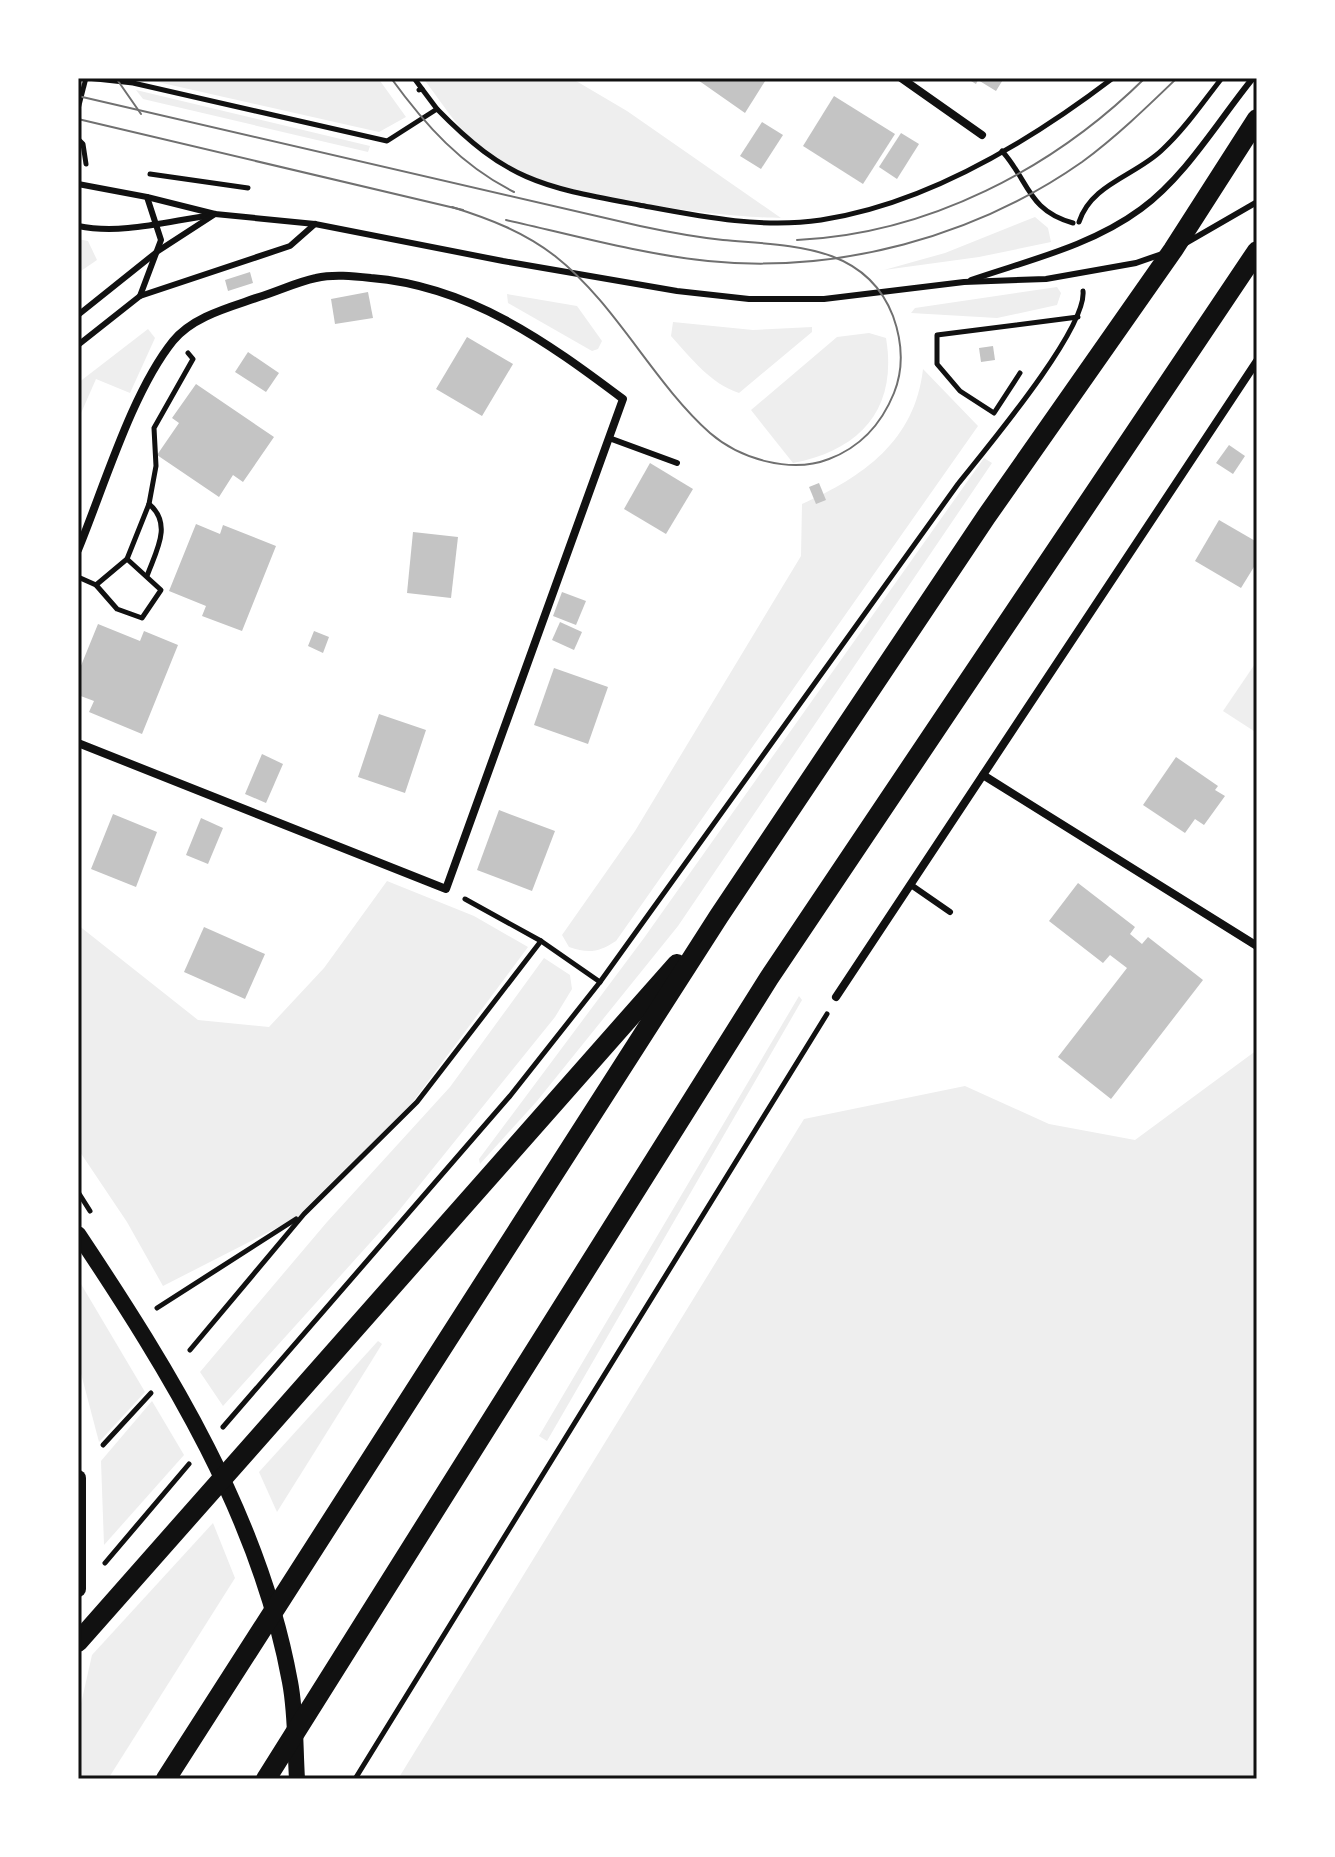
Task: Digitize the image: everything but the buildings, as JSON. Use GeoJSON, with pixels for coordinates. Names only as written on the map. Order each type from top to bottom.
{"type":"FeatureCollection","features":[{"type":"Feature","properties":{"kind":"main road"},"geometry":{"type":"LineString","coordinates":[[166,1779],[719,916],[986,517],[1173,250],[1257,119]]}},
{"type":"Feature","properties":{"kind":"main road"},"geometry":{"type":"LineString","coordinates":[[266,1779],[769,978],[1257,251]]}},
{"type":"Feature","properties":{"kind":"main road"},"geometry":{"type":"LineString","coordinates":[[78,1642],[719,916]]}},
{"type":"Feature","properties":{"kind":"main road"},"geometry":{"type":"LineString","coordinates":[[78,1234],[197,1423],[258,1562],[291,1683],[297,1779]]}},
{"type":"Feature","properties":{"kind":"main road"},"geometry":{"type":"LineString","coordinates":[[78,1478],[78,1589]]}},
{"type":"Feature","properties":{"kind":"street"},"geometry":{"type":"LineString","coordinates":[[901,78],[982,135]]}},
{"type":"Feature","properties":{"kind":"street"},"geometry":{"type":"LineString","coordinates":[[78,550],[141,398],[176,337],[202,319],[228,308],[317,278],[388,279],[439,290],[476,304],[559,351],[623,399],[446,889],[78,743]]}},
{"type":"Feature","properties":{"kind":"street"},"geometry":{"type":"LineString","coordinates":[[836,997],[1257,361]]}},
{"type":"Feature","properties":{"kind":"street"},"geometry":{"type":"LineString","coordinates":[[983,775],[1257,946]]}},
{"type":"Feature","properties":{"kind":"lane"},"geometry":{"type":"LineString","coordinates":[[964,282],[1103,234],[1143,208],[1173,179],[1253,78]]}},
{"type":"Feature","properties":{"kind":"lane"},"geometry":{"type":"LineString","coordinates":[[78,184],[215,214],[315,224],[503,261],[677,291],[749,299],[824,299],[964,282],[1046,279],[1136,263],[1173,250],[1257,202]]}},
{"type":"Feature","properties":{"kind":"lane"},"geometry":{"type":"LineString","coordinates":[[140,296],[161,240],[147,197]]}},
{"type":"Feature","properties":{"kind":"lane"},"geometry":{"type":"LineString","coordinates":[[78,226],[97,230],[215,214]]}},
{"type":"Feature","properties":{"kind":"lane"},"geometry":{"type":"LineString","coordinates":[[78,315],[158,251],[215,214]]}},
{"type":"Feature","properties":{"kind":"lane"},"geometry":{"type":"LineString","coordinates":[[78,345],[140,296],[290,246],[315,224]]}},
{"type":"Feature","properties":{"kind":"lane"},"geometry":{"type":"LineString","coordinates":[[609,438],[677,463]]}},
{"type":"Feature","properties":{"kind":"lane"},"geometry":{"type":"LineString","coordinates":[[911,885],[950,912]]}},
{"type":"Feature","properties":{"kind":"path"},"geometry":{"type":"LineString","coordinates":[[78,109],[81,86],[87,78],[133,83],[387,141],[437,109]]}},
{"type":"Feature","properties":{"kind":"path"},"geometry":{"type":"LineString","coordinates":[[414,78],[437,109],[495,162],[559,190],[754,222],[819,220],[850,214],[948,180],[1004,153],[1044,129],[1113,78]]}},
{"type":"Feature","properties":{"kind":"path"},"geometry":{"type":"LineString","coordinates":[[1121,179],[1160,152],[1222,78]]}},
{"type":"Feature","properties":{"kind":"path"},"geometry":{"type":"LineString","coordinates":[[1004,153],[1039,207],[1057,219],[1078,224]]}},
{"type":"Feature","properties":{"kind":"path"},"geometry":{"type":"LineString","coordinates":[[86,167],[98,169]]}},
{"type":"Feature","properties":{"kind":"path"},"geometry":{"type":"LineString","coordinates":[[135,175],[161,174],[248,188]]}},
{"type":"Feature","properties":{"kind":"path"},"geometry":{"type":"LineString","coordinates":[[215,1436],[490,1119],[600,982],[958,484],[1014,414],[1079,317],[937,335],[937,364],[960,391],[994,413],[1020,373]]}},
{"type":"Feature","properties":{"kind":"path"},"geometry":{"type":"LineString","coordinates":[[96,585],[127,559],[149,504],[156,466],[154,428],[193,359],[176,337]]}},
{"type":"Feature","properties":{"kind":"path"},"geometry":{"type":"LineString","coordinates":[[147,576],[164,526],[160,513],[149,504]]}},
{"type":"Feature","properties":{"kind":"path"},"geometry":{"type":"LineString","coordinates":[[78,577],[96,585],[117,609],[142,618],[161,590],[127,559]]}},
{"type":"Feature","properties":{"kind":"path"},"geometry":{"type":"LineString","coordinates":[[446,889],[541,941],[600,982]]}},
{"type":"Feature","properties":{"kind":"path"},"geometry":{"type":"LineString","coordinates":[[190,1350],[304,1214],[417,1102],[541,941]]}},
{"type":"Feature","properties":{"kind":"path"},"geometry":{"type":"LineString","coordinates":[[355,1779],[836,997]]}},
{"type":"Feature","properties":{"kind":"path"},"geometry":{"type":"LineString","coordinates":[[153,1310],[304,1214]]}},
{"type":"Feature","properties":{"kind":"path"},"geometry":{"type":"LineString","coordinates":[[103,1445],[151,1392]]}},
{"type":"Feature","properties":{"kind":"path"},"geometry":{"type":"LineString","coordinates":[[99,1570],[197,1455]]}},
{"type":"Feature","properties":{"kind":"shaded area"},"geometry":{"type":"Polygon","coordinates":[[[140,78],[378,78],[406,117],[379,132],[140,78]]]}},
{"type":"Feature","properties":{"kind":"shaded area"},"geometry":{"type":"Polygon","coordinates":[[[423,78],[571,78],[627,111],[781,218],[716,214],[634,202],[593,194],[522,173],[496,160],[475,143],[423,78]]]}},
{"type":"Feature","properties":{"kind":"shaded area"},"geometry":{"type":"Polygon","coordinates":[[[136,90],[370,146],[368,152],[143,99],[136,90]]]}},
{"type":"Feature","properties":{"kind":"shaded area"},"geometry":{"type":"Polygon","coordinates":[[[1035,217],[1048,228],[1051,242],[979,257],[884,270],[945,253],[1035,217]]]}},
{"type":"Feature","properties":{"kind":"shaded area"},"geometry":{"type":"Polygon","coordinates":[[[78,239],[88,241],[97,260],[78,273],[78,239]]]}},
{"type":"Feature","properties":{"kind":"shaded area"},"geometry":{"type":"Polygon","coordinates":[[[1057,287],[1061,293],[1057,305],[997,318],[911,313],[915,308],[1057,287]]]}},
{"type":"Feature","properties":{"kind":"shaded area"},"geometry":{"type":"Polygon","coordinates":[[[507,294],[577,306],[602,341],[598,349],[592,351],[508,303],[507,294]]]}},
{"type":"Feature","properties":{"kind":"shaded area"},"geometry":{"type":"Polygon","coordinates":[[[673,322],[753,330],[812,327],[812,332],[739,393],[710,377],[694,361],[671,336],[673,322]]]}},
{"type":"Feature","properties":{"kind":"shaded area"},"geometry":{"type":"Polygon","coordinates":[[[148,329],[155,338],[130,393],[96,379],[78,420],[78,383],[148,329]]]}},
{"type":"Feature","properties":{"kind":"shaded area"},"geometry":{"type":"Polygon","coordinates":[[[869,333],[886,338],[886,386],[880,405],[855,436],[837,448],[793,463],[751,410],[837,337],[869,333]]]}},
{"type":"Feature","properties":{"kind":"shaded area"},"geometry":{"type":"Polygon","coordinates":[[[923,369],[978,426],[616,941],[594,951],[569,947],[562,935],[635,831],[801,556],[802,504],[846,482],[882,453],[909,417],[923,369]]]}},
{"type":"Feature","properties":{"kind":"shaded area"},"geometry":{"type":"Polygon","coordinates":[[[984,458],[992,463],[678,926],[537,1101],[480,1164],[479,1159],[644,938],[984,458]]]}},
{"type":"Feature","properties":{"kind":"shaded area"},"geometry":{"type":"Polygon","coordinates":[[[1257,661],[1257,733],[1223,711],[1257,661]]]}},
{"type":"Feature","properties":{"kind":"shaded area"},"geometry":{"type":"Polygon","coordinates":[[[387,881],[474,916],[528,947],[406,1111],[298,1217],[163,1286],[127,1222],[78,1149],[78,925],[198,1020],[269,1027],[324,968],[387,881]]]}},
{"type":"Feature","properties":{"kind":"shaded area"},"geometry":{"type":"Polygon","coordinates":[[[544,958],[570,975],[572,989],[555,1017],[397,1213],[223,1406],[200,1372],[327,1222],[450,1087],[544,958]]]}},
{"type":"Feature","properties":{"kind":"shaded area"},"geometry":{"type":"Polygon","coordinates":[[[799,996],[802,1000],[547,1441],[539,1436],[799,996]]]}},
{"type":"Feature","properties":{"kind":"shaded area"},"geometry":{"type":"Polygon","coordinates":[[[1257,1050],[1257,1779],[398,1779],[804,1119],[965,1086],[1049,1124],[1135,1140],[1257,1050]]]}},
{"type":"Feature","properties":{"kind":"shaded area"},"geometry":{"type":"Polygon","coordinates":[[[78,1279],[145,1392],[99,1442],[78,1362],[78,1279]]]}},
{"type":"Feature","properties":{"kind":"shaded area"},"geometry":{"type":"Polygon","coordinates":[[[378,1341],[382,1344],[277,1512],[259,1472],[378,1341]]]}},
{"type":"Feature","properties":{"kind":"shaded area"},"geometry":{"type":"Polygon","coordinates":[[[152,1401],[184,1455],[104,1545],[101,1461],[152,1401]]]}},
{"type":"Feature","properties":{"kind":"shaded area"},"geometry":{"type":"Polygon","coordinates":[[[213,1523],[235,1578],[108,1779],[78,1779],[78,1717],[92,1655],[213,1523]]]}},
{"type":"Feature","properties":{"kind":"tram line"},"geometry":{"type":"LineString","coordinates":[[116,78],[141,114]]}},
{"type":"Feature","properties":{"kind":"tram line"},"geometry":{"type":"LineString","coordinates":[[391,78],[417,112],[461,157],[514,192]]}},
{"type":"Feature","properties":{"kind":"tram line"},"geometry":{"type":"LineString","coordinates":[[797,240],[846,235],[894,225],[986,191],[1070,141],[1145,78]]}},
{"type":"Feature","properties":{"kind":"tram line"},"geometry":{"type":"LineString","coordinates":[[506,220],[632,249],[708,261],[757,264],[806,262],[855,255],[951,230],[1041,188],[1095,152],[1177,78]]}},
{"type":"Feature","properties":{"kind":"tram line"},"geometry":{"type":"LineString","coordinates":[[78,96],[640,226],[723,240],[798,247],[844,261],[864,274],[880,292],[893,316],[901,354],[894,393],[869,434],[829,459],[799,465],[751,457],[722,442],[689,412],[597,297],[555,256],[506,227],[452,207]]}},
{"type":"Feature","properties":{"kind":"tram line"},"geometry":{"type":"LineString","coordinates":[[78,119],[463,210]]}}]}
